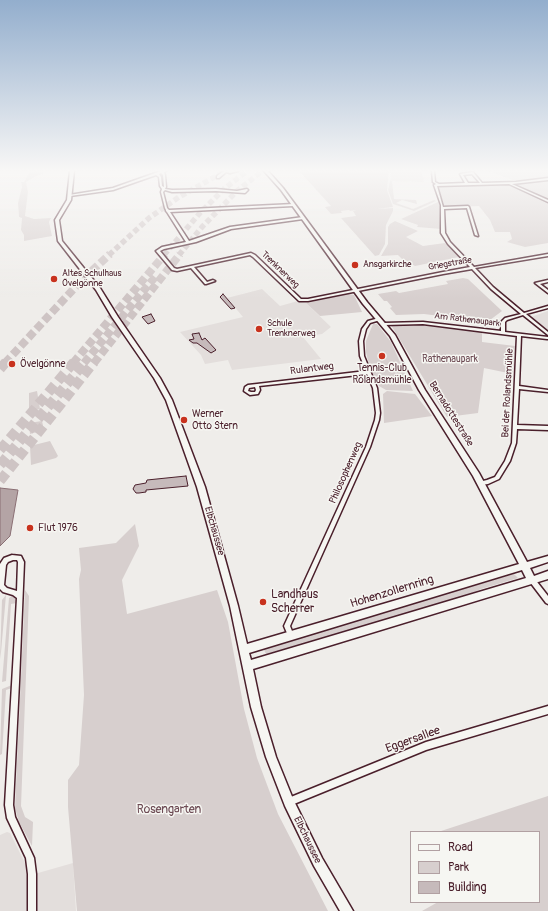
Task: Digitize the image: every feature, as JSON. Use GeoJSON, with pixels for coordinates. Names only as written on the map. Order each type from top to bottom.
{"type":"FeatureCollection","features":[{"type":"Feature","properties":{"kind":"main road","name":"Elbchaussee"},"geometry":{"type":"LineString","coordinates":[[61,214],[57,220],[60,241],[98,289],[170,400],[201,487],[230,592],[263,730],[288,802],[318,862],[347,911]]}},
{"type":"Feature","properties":{"kind":"main road","name":"Bernadottestraße"},"geometry":{"type":"LineString","coordinates":[[300,214],[365,303],[392,335],[420,386],[481,484],[532,580]]}},
{"type":"Feature","properties":{"kind":"main road","name":"Hohenzollernring"},"geometry":{"type":"LineString","coordinates":[[243,650],[548,559]]}},
{"type":"Feature","properties":{"kind":"main road"},"geometry":{"type":"LineString","coordinates":[[247,666],[548,575]]}},
{"type":"Feature","properties":{"kind":"street"},"geometry":{"type":"LineString","coordinates":[[169,214],[188,242]]}},
{"type":"Feature","properties":{"kind":"street"},"geometry":{"type":"LineString","coordinates":[[442,214],[443,232],[445,238],[492,288],[548,337]]}},
{"type":"Feature","properties":{"kind":"street"},"geometry":{"type":"LineString","coordinates":[[470,214],[477,235]]}},
{"type":"Feature","properties":{"kind":"street","name":"Trenknerweg"},"geometry":{"type":"LineString","coordinates":[[303,218],[230,228],[195,241],[163,248],[158,251],[172,269],[177,270],[250,254],[254,256],[300,300],[308,300],[356,291]]}},
{"type":"Feature","properties":{"kind":"street","name":"Griegstraße"},"geometry":{"type":"LineString","coordinates":[[356,291],[474,268],[548,256]]}},
{"type":"Feature","properties":{"kind":"street"},"geometry":{"type":"LineString","coordinates":[[192,267],[203,279]]}},
{"type":"Feature","properties":{"kind":"street"},"geometry":{"type":"LineString","coordinates":[[548,281],[537,283],[548,292]]}},
{"type":"Feature","properties":{"kind":"street"},"geometry":{"type":"LineString","coordinates":[[503,333],[503,322],[506,319],[548,307]]}},
{"type":"Feature","properties":{"kind":"street","name":"Philosophenweg"},"geometry":{"type":"LineString","coordinates":[[291,636],[287,626],[368,447],[376,425],[378,413],[375,388],[362,356],[361,341],[364,329],[369,322],[381,322]]}},
{"type":"Feature","properties":{"kind":"street","name":"Am Rathenaupark"},"geometry":{"type":"LineString","coordinates":[[381,322],[423,323],[519,335],[548,337]]}},
{"type":"Feature","properties":{"kind":"street","name":"Bei der Rolandsmühle"},"geometry":{"type":"LineString","coordinates":[[481,484],[497,478],[507,461],[514,443],[516,427],[519,335]]}},
{"type":"Feature","properties":{"kind":"street","name":"Rulantweg"},"geometry":{"type":"LineString","coordinates":[[257,385],[369,372]]}},
{"type":"Feature","properties":{"kind":"street"},"geometry":{"type":"LineString","coordinates":[[517,387],[548,391]]}},
{"type":"Feature","properties":{"kind":"street"},"geometry":{"type":"LineString","coordinates":[[516,427],[548,428]]}},
{"type":"Feature","properties":{"kind":"street"},"geometry":{"type":"LineString","coordinates":[[20,598],[15,593],[5,590],[1,586],[3,564],[6,560],[12,557],[17,557],[21,560],[20,598],[9,805],[11,818],[30,858],[32,874],[32,911]]}},
{"type":"Feature","properties":{"kind":"street","name":"Bernadottestraße"},"geometry":{"type":"LineString","coordinates":[[532,580],[548,601]]}},
{"type":"Feature","properties":{"kind":"street","name":"Eggersallee"},"geometry":{"type":"LineString","coordinates":[[288,802],[426,746],[548,710]]}},
{"type":"Feature","properties":{"kind":"shaded area","name":"Schule Trenknerweg"},"geometry":{"type":"Polygon","coordinates":[[[262,289],[280,306],[298,301],[306,303],[331,327],[322,334],[303,337],[321,359],[232,370],[228,360],[205,364],[201,355],[180,332],[243,317],[227,298],[262,289]]]}},
{"type":"Feature","properties":{"kind":"shaded area"},"geometry":{"type":"Polygon","coordinates":[[[548,311],[548,330],[531,317],[548,311]]]}},
{"type":"Feature","properties":{"kind":"shaded area"},"geometry":{"type":"Polygon","coordinates":[[[0,488],[18,490],[10,536],[0,546],[0,488]]]}},
{"type":"Feature","properties":{"kind":"shaded area"},"geometry":{"type":"Polygon","coordinates":[[[7,832],[10,833],[31,875],[73,863],[76,911],[0,911],[0,835],[7,832]]]}},
{"type":"Feature","properties":{"kind":"green space"},"geometry":{"type":"Polygon","coordinates":[[[19,214],[25,214],[25,216],[34,219],[51,218],[49,222],[52,236],[24,241],[24,235],[21,230],[22,218],[19,217],[19,214]]]}},
{"type":"Feature","properties":{"kind":"green space"},"geometry":{"type":"Polygon","coordinates":[[[355,214],[392,214],[386,225],[385,244],[379,255],[375,256],[341,218],[356,216],[355,214]]]}},
{"type":"Feature","properties":{"kind":"green space"},"geometry":{"type":"Polygon","coordinates":[[[413,214],[441,214],[441,229],[417,227],[418,225],[401,219],[413,214]]]}},
{"type":"Feature","properties":{"kind":"green space"},"geometry":{"type":"Polygon","coordinates":[[[485,214],[548,214],[548,243],[525,247],[507,242],[512,239],[510,232],[495,232],[490,220],[485,214]]]}},
{"type":"Feature","properties":{"kind":"green space"},"geometry":{"type":"Polygon","coordinates":[[[395,221],[418,231],[406,237],[423,246],[445,243],[459,257],[415,266],[398,255],[381,256],[388,244],[388,227],[395,221]]]}},
{"type":"Feature","properties":{"kind":"green space"},"geometry":{"type":"Polygon","coordinates":[[[463,278],[468,279],[502,311],[489,322],[424,314],[396,315],[390,308],[392,307],[387,301],[384,301],[378,294],[396,291],[399,293],[448,284],[446,281],[463,278]]]}},
{"type":"Feature","properties":{"kind":"green space"},"geometry":{"type":"Polygon","coordinates":[[[348,294],[354,295],[362,312],[320,316],[306,303],[348,294]]]}},
{"type":"Feature","properties":{"kind":"green space","name":"Rathenaupark"},"geometry":{"type":"Polygon","coordinates":[[[403,323],[425,324],[482,331],[482,342],[515,346],[513,374],[484,368],[478,413],[447,417],[391,325],[403,323]]]}},
{"type":"Feature","properties":{"kind":"green space","name":"Tennis-Club Rolandsmühle"},"geometry":{"type":"Polygon","coordinates":[[[373,324],[377,324],[391,342],[413,391],[386,390],[379,386],[370,368],[366,352],[366,341],[373,324]]]}},
{"type":"Feature","properties":{"kind":"green space"},"geometry":{"type":"Polygon","coordinates":[[[37,391],[40,409],[29,412],[29,393],[37,391]]]}},
{"type":"Feature","properties":{"kind":"green space"},"geometry":{"type":"Polygon","coordinates":[[[387,391],[415,394],[432,416],[384,423],[383,394],[387,391]]]}},
{"type":"Feature","properties":{"kind":"green space"},"geometry":{"type":"Polygon","coordinates":[[[42,421],[44,430],[30,434],[29,423],[42,421]]]}},
{"type":"Feature","properties":{"kind":"green space"},"geometry":{"type":"Polygon","coordinates":[[[50,441],[58,456],[56,458],[31,465],[30,446],[50,441]]]}},
{"type":"Feature","properties":{"kind":"green space","name":"Rosengarten"},"geometry":{"type":"Polygon","coordinates":[[[135,524],[139,546],[122,580],[127,614],[217,590],[228,622],[244,709],[257,758],[278,814],[328,911],[77,911],[68,807],[68,780],[79,765],[84,695],[79,579],[81,570],[79,548],[116,543],[135,524]]]}},
{"type":"Feature","properties":{"kind":"green space"},"geometry":{"type":"Polygon","coordinates":[[[514,574],[518,578],[481,589],[459,599],[267,656],[263,648],[514,574]]]}},
{"type":"Feature","properties":{"kind":"green space"},"geometry":{"type":"Polygon","coordinates":[[[25,590],[29,596],[21,806],[25,817],[33,822],[32,846],[19,822],[15,808],[25,590]]]}},
{"type":"Feature","properties":{"kind":"green space"},"geometry":{"type":"Polygon","coordinates":[[[6,595],[1,652],[0,659],[2,600],[6,595]]]}},
{"type":"Feature","properties":{"kind":"green space"},"geometry":{"type":"Polygon","coordinates":[[[12,596],[15,598],[17,603],[11,604],[6,681],[2,682],[9,598],[12,596]]]}},
{"type":"Feature","properties":{"kind":"green space"},"geometry":{"type":"Polygon","coordinates":[[[12,685],[12,688],[6,690],[2,754],[0,755],[2,689],[12,685]]]}},
{"type":"Feature","properties":{"kind":"green space"},"geometry":{"type":"Polygon","coordinates":[[[548,796],[548,911],[422,911],[436,903],[540,903],[540,831],[441,831],[548,796]]]}},
{"type":"Feature","properties":{"kind":"building"},"geometry":{"type":"Polygon","coordinates":[[[223,294],[235,308],[231,309],[220,297],[223,294]]]}},
{"type":"Feature","properties":{"kind":"building"},"geometry":{"type":"Polygon","coordinates":[[[151,314],[155,321],[148,324],[142,317],[151,314]]]}},
{"type":"Feature","properties":{"kind":"building"},"geometry":{"type":"Polygon","coordinates":[[[199,333],[202,340],[205,338],[216,350],[211,353],[197,343],[193,343],[189,340],[194,339],[192,334],[199,333]]]}},
{"type":"Feature","properties":{"kind":"building"},"geometry":{"type":"Polygon","coordinates":[[[186,476],[188,486],[146,490],[146,492],[139,493],[136,493],[133,489],[135,485],[146,483],[147,480],[186,476]]]}},
{"type":"Feature","properties":{"kind":"tunnel"},"geometry":{"type":"LineString","coordinates":[[109,255],[155,214]]}},
{"type":"Feature","properties":{"kind":"tunnel"},"geometry":{"type":"LineString","coordinates":[[164,255],[199,214]]}},
{"type":"Feature","properties":{"kind":"tunnel"},"geometry":{"type":"LineString","coordinates":[[179,255],[215,214]]}},
{"type":"Feature","properties":{"kind":"tunnel"},"geometry":{"type":"LineString","coordinates":[[5,363],[81,281],[110,254]]}},
{"type":"Feature","properties":{"kind":"tunnel"},"geometry":{"type":"LineString","coordinates":[[73,363],[165,254]]}},
{"type":"Feature","properties":{"kind":"tunnel"},"geometry":{"type":"LineString","coordinates":[[94,363],[180,254]]}},
{"type":"Feature","properties":{"kind":"tunnel"},"geometry":{"type":"LineString","coordinates":[[84,363],[155,277]]}},
{"type":"Feature","properties":{"kind":"tunnel"},"geometry":{"type":"LineString","coordinates":[[0,369],[6,362]]}},
{"type":"Feature","properties":{"kind":"tunnel"},"geometry":{"type":"LineString","coordinates":[[0,450],[74,362]]}},
{"type":"Feature","properties":{"kind":"tunnel"},"geometry":{"type":"LineString","coordinates":[[0,465],[85,362]]}},
{"type":"Feature","properties":{"kind":"tunnel"},"geometry":{"type":"LineString","coordinates":[[0,481],[94,362]]}},
{"type":"Feature","properties":{"kind":"place","name":"Ansgarkirche"},"geometry":{"type":"Point","coordinates":[355,265]}},
{"type":"Feature","properties":{"kind":"place","name":"Altes Schulhaus Övelgönne"},"geometry":{"type":"Point","coordinates":[54,279]}},
{"type":"Feature","properties":{"kind":"place","name":"Schule Trenknerweg"},"geometry":{"type":"Point","coordinates":[259,329]}},
{"type":"Feature","properties":{"kind":"place","name":"Tennis-Club Rolandsmühle"},"geometry":{"type":"Point","coordinates":[382,356]}},
{"type":"Feature","properties":{"kind":"place","name":"Övelgönne"},"geometry":{"type":"Point","coordinates":[12,364]}},
{"type":"Feature","properties":{"kind":"place","name":"Werner Otto Stern"},"geometry":{"type":"Point","coordinates":[184,420]}},
{"type":"Feature","properties":{"kind":"place","name":"Flut 1976"},"geometry":{"type":"Point","coordinates":[30,528]}},
{"type":"Feature","properties":{"kind":"place","name":"Landhaus Scherrer"},"geometry":{"type":"Point","coordinates":[263,602]}}]}
